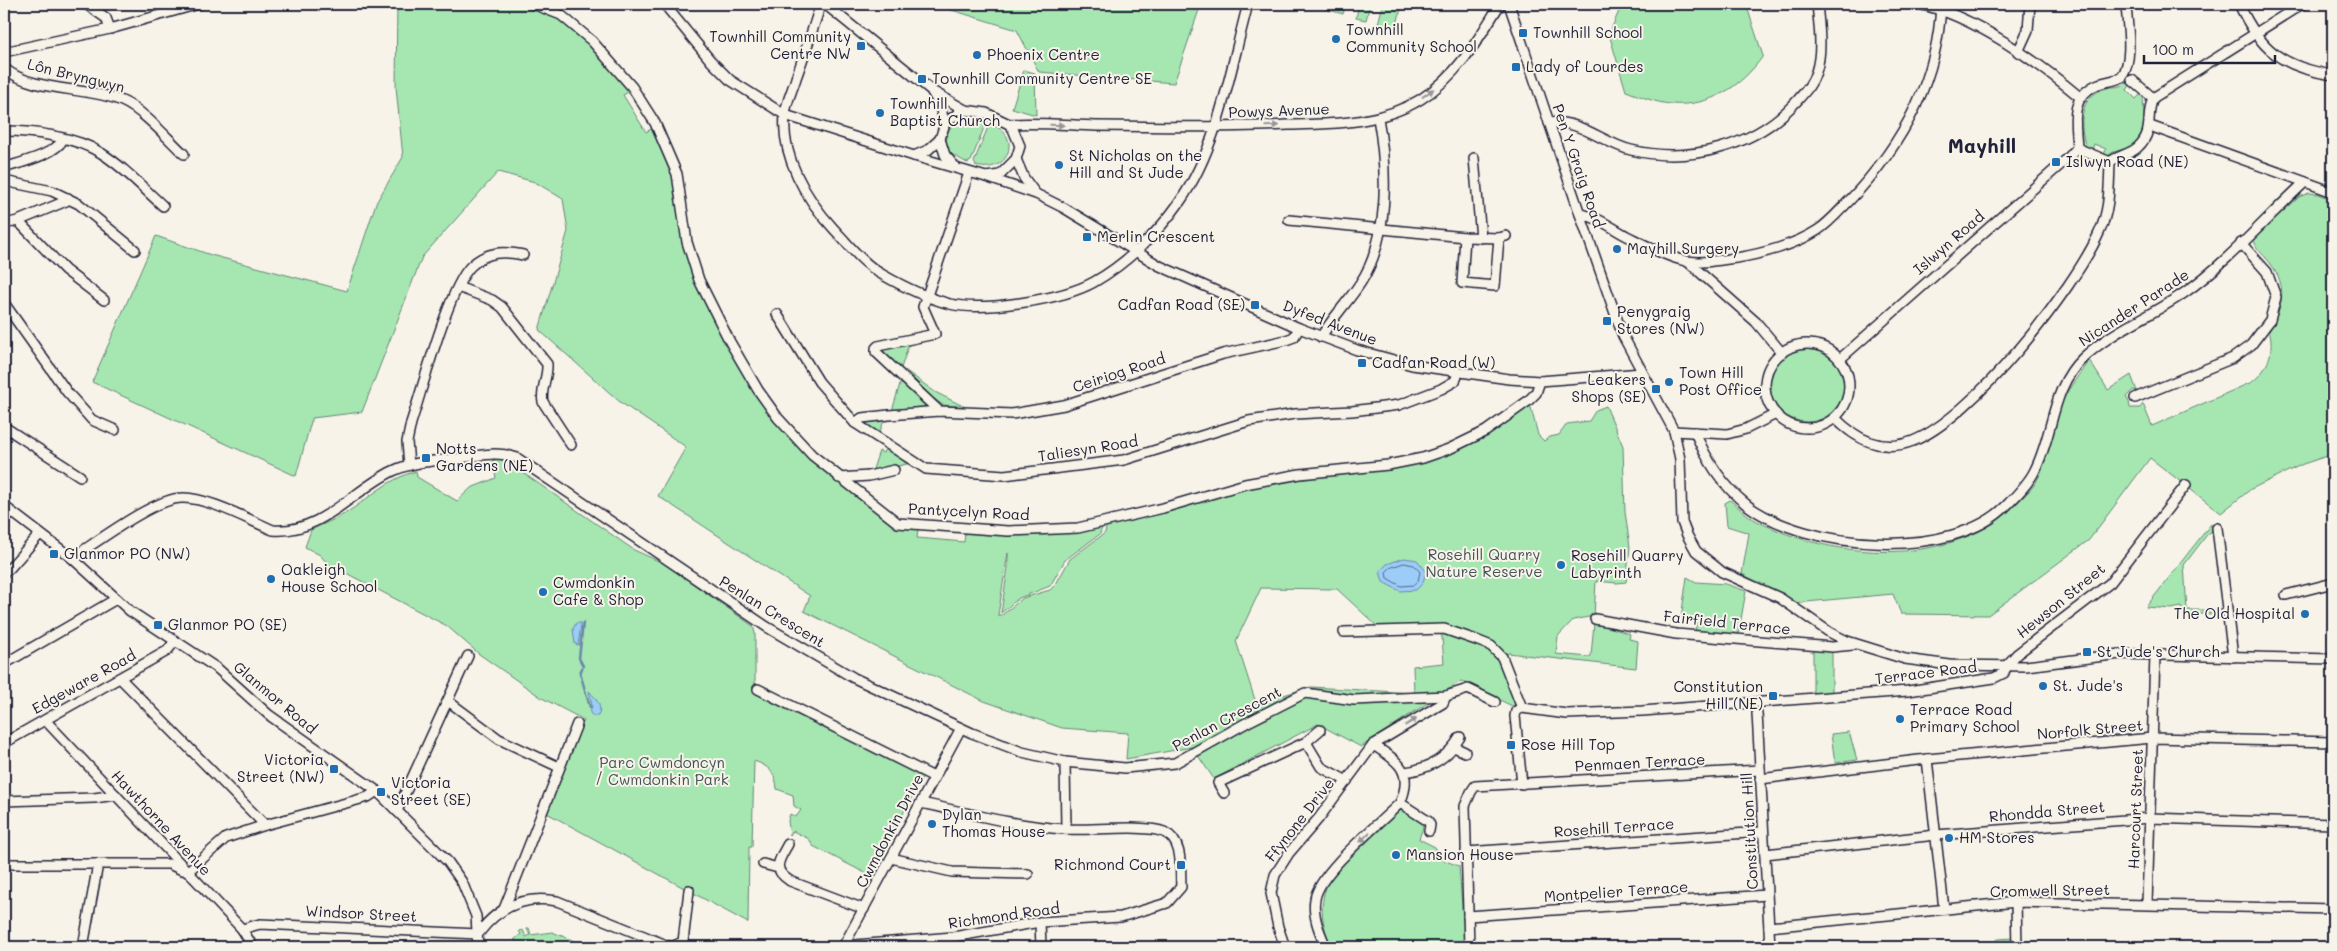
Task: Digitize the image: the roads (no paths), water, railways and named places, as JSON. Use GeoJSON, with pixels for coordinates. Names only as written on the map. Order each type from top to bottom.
{"type":"FeatureCollection","features":[{"type":"Feature","properties":{"kind":"street"},"geometry":{"type":"LineString","coordinates":[[86,4],[106,18],[110,29]]}},
{"type":"Feature","properties":{"kind":"street"},"geometry":{"type":"LineString","coordinates":[[4,52],[110,29],[199,4]]}},
{"type":"Feature","properties":{"kind":"street","name":"Pantycelyn Road"},"geometry":{"type":"LineString","coordinates":[[533,4],[561,15],[578,28],[632,88],[654,123],[676,174],[686,242],[699,280],[730,342],[758,390],[778,418],[812,455],[839,478],[898,522],[1008,531],[1078,528],[1163,508],[1245,484],[1300,474],[1388,465],[1423,458],[1449,449],[1486,431],[1528,401],[1536,392],[1540,381]]}},
{"type":"Feature","properties":{"kind":"street"},"geometry":{"type":"LineString","coordinates":[[664,4],[711,61],[730,80],[785,115],[986,177],[1000,175],[1016,159],[1020,146],[1017,135],[1009,124],[986,113],[965,110],[932,91],[823,4],[785,115],[791,160],[803,188],[819,214],[863,260],[881,274],[925,296],[953,304],[993,306],[1041,300],[1093,283],[1135,252],[1179,204],[1198,172],[1215,127],[1248,4]]}},
{"type":"Feature","properties":{"kind":"street","name":"Powys Avenue"},"geometry":{"type":"LineString","coordinates":[[1009,124],[1215,127],[1306,125],[1378,118],[1394,113],[1421,99],[1442,83],[1478,41],[1500,4]]}},
{"type":"Feature","properties":{"kind":"street","name":"Pen Y Graig Road"},"geometry":{"type":"LineString","coordinates":[[1509,4],[1623,336],[1674,431],[1680,459],[1682,522],[1696,551],[1722,572],[1780,598],[1835,636],[1857,645],[1923,661],[1950,664],[2007,665]]}},
{"type":"Feature","properties":{"kind":"street"},"geometry":{"type":"LineString","coordinates":[[1549,123],[1566,122],[1629,150],[1668,156],[1738,143],[1769,125],[1788,110],[1809,87],[1816,71],[1820,39],[1817,4]]}},
{"type":"Feature","properties":{"kind":"street"},"geometry":{"type":"LineString","coordinates":[[1918,4],[1940,6],[1982,30],[2018,52],[2080,98]]}},
{"type":"Feature","properties":{"kind":"street"},"geometry":{"type":"LineString","coordinates":[[2018,52],[2028,30],[2030,4]]}},
{"type":"Feature","properties":{"kind":"street"},"geometry":{"type":"LineString","coordinates":[[2110,162],[2077,148],[2073,122],[2075,108],[2080,98],[2094,86],[2122,77],[2126,69],[2128,47],[2126,4]]}},
{"type":"Feature","properties":{"kind":"street"},"geometry":{"type":"LineString","coordinates":[[2240,4],[2254,34],[2267,49],[2282,59],[2333,75]]}},
{"type":"Feature","properties":{"kind":"street"},"geometry":{"type":"LineString","coordinates":[[2110,162],[2138,148],[2147,135],[2150,126],[2149,110],[2153,98],[2302,4]]}},
{"type":"Feature","properties":{"kind":"street"},"geometry":{"type":"LineString","coordinates":[[1686,261],[1707,262],[1752,256],[1783,246],[1818,230],[1840,209],[1883,163],[1910,120],[1927,76],[1936,40],[1940,6]]}},
{"type":"Feature","properties":{"kind":"street","name":"Lôn Bryngwyn"},"geometry":{"type":"LineString","coordinates":[[4,68],[10,73],[39,84],[101,94],[124,102],[139,112],[184,154]]}},
{"type":"Feature","properties":{"kind":"street"},"geometry":{"type":"LineString","coordinates":[[2132,80],[2153,98]]}},
{"type":"Feature","properties":{"kind":"street"},"geometry":{"type":"LineString","coordinates":[[932,91],[946,123]]}},
{"type":"Feature","properties":{"kind":"street"},"geometry":{"type":"LineString","coordinates":[[914,156],[928,150],[940,139],[946,123],[965,110]]}},
{"type":"Feature","properties":{"kind":"street"},"geometry":{"type":"LineString","coordinates":[[1321,337],[1362,281],[1372,258],[1380,229],[1384,199],[1384,165],[1378,118]]}},
{"type":"Feature","properties":{"kind":"street"},"geometry":{"type":"LineString","coordinates":[[2150,126],[2333,192]]}},
{"type":"Feature","properties":{"kind":"street"},"geometry":{"type":"LineString","coordinates":[[4,131],[36,133],[77,142],[101,152],[163,206]]}},
{"type":"Feature","properties":{"kind":"street"},"geometry":{"type":"LineString","coordinates":[[4,168],[52,151],[61,145],[63,139]]}},
{"type":"Feature","properties":{"kind":"street"},"geometry":{"type":"LineString","coordinates":[[940,139],[945,155],[956,168]]}},
{"type":"Feature","properties":{"kind":"street","name":"Islwyn Road"},"geometry":{"type":"LineString","coordinates":[[1840,359],[2077,148]]}},
{"type":"Feature","properties":{"kind":"street"},"geometry":{"type":"LineString","coordinates":[[1474,158],[1481,238]]}},
{"type":"Feature","properties":{"kind":"street","name":"Dyfed Avenue"},"geometry":{"type":"LineString","coordinates":[[1016,159],[1024,178],[1036,194]]}},
{"type":"Feature","properties":{"kind":"street"},"geometry":{"type":"LineString","coordinates":[[1835,418],[1862,441],[1892,445],[1913,441],[1932,431],[1950,419],[1977,394],[2038,327],[2074,279],[2088,256],[2108,209],[2110,162]]}},
{"type":"Feature","properties":{"kind":"street"},"geometry":{"type":"LineString","coordinates":[[939,411],[876,352],[878,346],[935,334],[923,307],[925,296],[969,173]]}},
{"type":"Feature","properties":{"kind":"street","name":"Dyfed Avenue"},"geometry":{"type":"LineString","coordinates":[[986,177],[1036,194],[1064,208],[1160,266],[1299,328],[1358,350],[1402,362],[1458,373],[1540,381],[1642,373]]}},
{"type":"Feature","properties":{"kind":"street"},"geometry":{"type":"LineString","coordinates":[[4,181],[36,186],[80,204],[135,250]]}},
{"type":"Feature","properties":{"kind":"street","name":"Nicander Parade"},"geometry":{"type":"LineString","coordinates":[[1696,432],[1703,452],[1714,470],[1732,491],[1747,505],[1765,516],[1789,526],[1823,536],[1882,544],[1938,540],[1969,530],[2005,507],[2035,471],[2061,388],[2081,360],[2098,345],[2183,294],[2202,280],[2305,182]]}},
{"type":"Feature","properties":{"kind":"street"},"geometry":{"type":"LineString","coordinates":[[4,224],[18,221],[66,202],[68,198]]}},
{"type":"Feature","properties":{"kind":"street"},"geometry":{"type":"LineString","coordinates":[[1580,214],[1597,218],[1627,236],[1686,261],[1756,322],[1782,353]]}},
{"type":"Feature","properties":{"kind":"street"},"geometry":{"type":"LineString","coordinates":[[1289,220],[1465,237],[1502,237],[1495,286],[1462,284],[1465,237]]}},
{"type":"Feature","properties":{"kind":"street"},"geometry":{"type":"LineString","coordinates":[[18,221],[65,270],[104,300]]}},
{"type":"Feature","properties":{"kind":"street"},"geometry":{"type":"LineString","coordinates":[[2135,398],[2233,358],[2251,345],[2270,320],[2276,297],[2267,272],[2241,243]]}},
{"type":"Feature","properties":{"kind":"street"},"geometry":{"type":"LineString","coordinates":[[409,465],[408,442],[411,423],[449,307],[458,287],[470,267],[491,254],[504,251],[523,256]]}},
{"type":"Feature","properties":{"kind":"street"},"geometry":{"type":"LineString","coordinates":[[458,287],[492,300],[502,308],[547,364],[548,372],[541,394],[543,402],[571,444]]}},
{"type":"Feature","properties":{"kind":"street"},"geometry":{"type":"LineString","coordinates":[[5,306],[67,392],[92,420],[114,430]]}},
{"type":"Feature","properties":{"kind":"street","name":"Taliesyn Road"},"geometry":{"type":"LineString","coordinates":[[777,314],[819,382],[855,423],[926,469],[1004,475],[1124,460],[1249,421],[1294,414],[1352,411],[1399,405],[1441,389],[1455,381],[1458,373]]}},
{"type":"Feature","properties":{"kind":"street","name":"Ceiriog Road"},"geometry":{"type":"LineString","coordinates":[[855,423],[862,418],[939,411],[1012,414],[1064,405],[1223,354],[1286,340],[1294,337],[1299,328]]}},
{"type":"Feature","properties":{"kind":"street"},"geometry":{"type":"LineString","coordinates":[[1812,344],[1827,348],[1840,359],[1847,371],[1848,396],[1844,407],[1835,418],[1815,427],[1802,427],[1787,423],[1776,414],[1767,399],[1766,380],[1771,365],[1782,353],[1796,345],[1812,344]]}},
{"type":"Feature","properties":{"kind":"street"},"geometry":{"type":"LineString","coordinates":[[1674,431],[1727,434],[1746,429],[1776,414]]}},
{"type":"Feature","properties":{"kind":"street"},"geometry":{"type":"LineString","coordinates":[[4,427],[80,476]]}},
{"type":"Feature","properties":{"kind":"street","name":"Penlan Crescent"},"geometry":{"type":"LineString","coordinates":[[72,558],[160,502],[182,497],[201,500],[272,530],[285,531],[309,524],[344,506],[373,483],[394,470],[409,465],[496,453],[517,458],[774,631],[854,678],[961,728],[1022,752],[1065,762],[1125,768],[1175,763],[1246,723],[1305,693],[1354,700],[1446,696],[1468,689],[1495,702]]}},
{"type":"Feature","properties":{"kind":"street"},"geometry":{"type":"LineString","coordinates":[[839,478],[869,476],[894,470]]}},
{"type":"Feature","properties":{"kind":"street","name":"Hewson Street"},"geometry":{"type":"LineString","coordinates":[[2007,665],[2017,654],[2110,583],[2186,485]]}},
{"type":"Feature","properties":{"kind":"street","name":"Glanmor Road"},"geometry":{"type":"LineString","coordinates":[[4,506],[72,558],[130,611],[218,669],[269,715],[376,791],[448,862],[462,882],[476,916],[478,947]]}},
{"type":"Feature","properties":{"kind":"street"},"geometry":{"type":"LineString","coordinates":[[2217,528],[2233,657]]}},
{"type":"Feature","properties":{"kind":"street"},"geometry":{"type":"LineString","coordinates":[[4,572],[9,569],[40,534]]}},
{"type":"Feature","properties":{"kind":"street"},"geometry":{"type":"LineString","coordinates":[[2286,595],[2333,583]]}},
{"type":"Feature","properties":{"kind":"street"},"geometry":{"type":"LineString","coordinates":[[4,664],[116,599]]}},
{"type":"Feature","properties":{"kind":"street","name":"Fairfield Terrace"},"geometry":{"type":"LineString","coordinates":[[1595,619],[1676,634],[1832,647],[1857,645]]}},
{"type":"Feature","properties":{"kind":"street"},"geometry":{"type":"LineString","coordinates":[[1344,632],[1444,629],[1491,646],[1502,657],[1519,709],[1515,716],[1522,784]]}},
{"type":"Feature","properties":{"kind":"street","name":"Edgeware Road"},"geometry":{"type":"LineString","coordinates":[[4,743],[168,651],[175,641]]}},
{"type":"Feature","properties":{"kind":"street"},"geometry":{"type":"LineString","coordinates":[[2007,665],[2026,666],[2120,654],[2333,659]]}},
{"type":"Feature","properties":{"kind":"street","name":"Harcourt Street"},"geometry":{"type":"LineString","coordinates":[[2147,904],[2155,655]]}},
{"type":"Feature","properties":{"kind":"street"},"geometry":{"type":"LineString","coordinates":[[397,811],[468,656]]}},
{"type":"Feature","properties":{"kind":"street","name":"Terrace Road"},"geometry":{"type":"LineString","coordinates":[[1519,709],[1567,714],[1642,712],[1908,691],[1994,678],[2004,673],[2007,665]]}},
{"type":"Feature","properties":{"kind":"street"},"geometry":{"type":"LineString","coordinates":[[120,678],[265,825]]}},
{"type":"Feature","properties":{"kind":"street"},"geometry":{"type":"LineString","coordinates":[[758,689],[934,777]]}},
{"type":"Feature","properties":{"kind":"street"},"geometry":{"type":"LineString","coordinates":[[1326,947],[1317,927],[1315,900],[1323,880],[1400,803],[1406,789],[1405,772],[1391,756],[1373,745],[1443,703],[1446,696]]}},
{"type":"Feature","properties":{"kind":"street"},"geometry":{"type":"LineString","coordinates":[[448,701],[499,739],[559,767]]}},
{"type":"Feature","properties":{"kind":"street","name":"Constitution Hill"},"geometry":{"type":"LineString","coordinates":[[1757,714],[1770,947]]}},
{"type":"Feature","properties":{"kind":"street","name":"Hawthorne Avenue"},"geometry":{"type":"LineString","coordinates":[[45,720],[242,929],[253,947]]}},
{"type":"Feature","properties":{"kind":"street"},"geometry":{"type":"LineString","coordinates":[[504,909],[577,724]]}},
{"type":"Feature","properties":{"kind":"street","name":"Cwmdonkin Drive"},"geometry":{"type":"LineString","coordinates":[[843,947],[961,728]]}},
{"type":"Feature","properties":{"kind":"street"},"geometry":{"type":"LineString","coordinates":[[1224,793],[1218,782],[1306,742],[1320,730]]}},
{"type":"Feature","properties":{"kind":"street"},"geometry":{"type":"LineString","coordinates":[[1405,772],[1424,770],[1446,755],[1460,737]]}},
{"type":"Feature","properties":{"kind":"street","name":"Norfolk Street"},"geometry":{"type":"LineString","coordinates":[[1760,775],[2152,738],[2333,742]]}},
{"type":"Feature","properties":{"kind":"street"},"geometry":{"type":"LineString","coordinates":[[1306,742],[1322,767],[1347,781]]}},
{"type":"Feature","properties":{"kind":"street","name":"Ffynone Drive"},"geometry":{"type":"LineString","coordinates":[[1285,947],[1271,893],[1275,875],[1373,745]]}},
{"type":"Feature","properties":{"kind":"street"},"geometry":{"type":"LineString","coordinates":[[1454,746],[1465,752]]}},
{"type":"Feature","properties":{"kind":"street"},"geometry":{"type":"LineString","coordinates":[[1927,759],[1944,909]]}},
{"type":"Feature","properties":{"kind":"street"},"geometry":{"type":"LineString","coordinates":[[921,803],[1013,824],[1066,829],[1065,762]]}},
{"type":"Feature","properties":{"kind":"street","name":"Penmaen Terrace"},"geometry":{"type":"LineString","coordinates":[[1470,947],[1465,806],[1476,786],[1760,775]]}},
{"type":"Feature","properties":{"kind":"street"},"geometry":{"type":"LineString","coordinates":[[4,864],[169,864],[187,872],[226,838],[265,825],[368,797],[376,791]]}},
{"type":"Feature","properties":{"kind":"street"},"geometry":{"type":"LineString","coordinates":[[4,801],[94,798],[116,795]]}},
{"type":"Feature","properties":{"kind":"street"},"geometry":{"type":"LineString","coordinates":[[1400,803],[1428,821],[1429,830]]}},
{"type":"Feature","properties":{"kind":"street","name":"Rhondda Street"},"geometry":{"type":"LineString","coordinates":[[1765,854],[1936,835],[2150,818],[2333,824]]}},
{"type":"Feature","properties":{"kind":"street","name":"Richmond Road"},"geometry":{"type":"LineString","coordinates":[[843,947],[953,937],[1040,922],[1120,917],[1167,903],[1181,887],[1180,853],[1173,840],[1164,832],[1148,829],[1066,829]]}},
{"type":"Feature","properties":{"kind":"street","name":"Rosehill Terrace"},"geometry":{"type":"LineString","coordinates":[[1466,852],[1764,832]]}},
{"type":"Feature","properties":{"kind":"street"},"geometry":{"type":"LineString","coordinates":[[788,844],[778,860],[778,868],[782,875],[790,881],[804,884],[864,909]]}},
{"type":"Feature","properties":{"kind":"street"},"geometry":{"type":"LineString","coordinates":[[891,858],[952,872],[1028,874]]}},
{"type":"Feature","properties":{"kind":"street"},"geometry":{"type":"LineString","coordinates":[[83,947],[98,864]]}},
{"type":"Feature","properties":{"kind":"street"},"geometry":{"type":"LineString","coordinates":[[763,864],[778,868]]}},
{"type":"Feature","properties":{"kind":"street"},"geometry":{"type":"LineString","coordinates":[[478,934],[489,919],[504,909],[524,900],[541,898],[557,901],[671,947],[683,944],[689,890]]}},
{"type":"Feature","properties":{"kind":"street","name":"Montpelier Terrace"},"geometry":{"type":"LineString","coordinates":[[1468,916],[1767,895]]}},
{"type":"Feature","properties":{"kind":"street"},"geometry":{"type":"LineString","coordinates":[[2016,902],[2017,947]]}},
{"type":"Feature","properties":{"kind":"street","name":"Cromwell Street"},"geometry":{"type":"LineString","coordinates":[[1769,927],[2016,902],[2333,909]]}},
{"type":"Feature","properties":{"kind":"street"},"geometry":{"type":"LineString","coordinates":[[1040,922],[1041,947]]}},
{"type":"Feature","properties":{"kind":"street","name":"Windsor Street"},"geometry":{"type":"LineString","coordinates":[[242,929],[260,924],[478,934]]}},
{"type":"Feature","properties":{"kind":"water"},"geometry":{"type":"Polygon","coordinates":[[[1404,558],[1417,560],[1426,571],[1423,583],[1416,590],[1400,591],[1383,582],[1380,571],[1387,564],[1404,558]]]}},
{"type":"Feature","properties":{"kind":"water"},"geometry":{"type":"Polygon","coordinates":[[[576,623],[581,623],[578,645],[575,644],[573,629],[576,623]]]}},
{"type":"Feature","properties":{"kind":"water"},"geometry":{"type":"Polygon","coordinates":[[[589,691],[599,705],[598,716],[593,716],[590,713],[592,706],[589,691]]]}},
{"type":"Feature","properties":{"kind":"waterway"},"geometry":{"type":"LineString","coordinates":[[583,623],[579,658],[583,666],[580,673],[590,707]]}},
{"type":"Feature","properties":{"kind":"place","name":"Townhill School"},"geometry":{"type":"Point","coordinates":[1523,33]}},
{"type":"Feature","properties":{"kind":"place","name":"Townhill Community School"},"geometry":{"type":"Point","coordinates":[1336,39]}},
{"type":"Feature","properties":{"kind":"place","name":"Townhill Community Centre NW"},"geometry":{"type":"Point","coordinates":[861,46]}},
{"type":"Feature","properties":{"kind":"place","name":"Phoenix Centre"},"geometry":{"type":"Point","coordinates":[977,55]}},
{"type":"Feature","properties":{"kind":"place","name":"Lady of Lourdes"},"geometry":{"type":"Point","coordinates":[1516,67]}},
{"type":"Feature","properties":{"kind":"place","name":"Townhill Community Centre SE"},"geometry":{"type":"Point","coordinates":[922,79]}},
{"type":"Feature","properties":{"kind":"place","name":"Townhill Baptist Church"},"geometry":{"type":"Point","coordinates":[880,113]}},
{"type":"Feature","properties":{"kind":"place","name":"Islwyn Road (NE)"},"geometry":{"type":"Point","coordinates":[2056,162]}},
{"type":"Feature","properties":{"kind":"place","name":"St Nicholas on the Hill and St Jude"},"geometry":{"type":"Point","coordinates":[1059,165]}},
{"type":"Feature","properties":{"kind":"place","name":"Merlin Crescent"},"geometry":{"type":"Point","coordinates":[1087,237]}},
{"type":"Feature","properties":{"kind":"place","name":"Mayhill Surgery"},"geometry":{"type":"Point","coordinates":[1617,249]}},
{"type":"Feature","properties":{"kind":"place","name":"Cadfan Road (SE)"},"geometry":{"type":"Point","coordinates":[1255,305]}},
{"type":"Feature","properties":{"kind":"place","name":"Penygraig Stores (NW)"},"geometry":{"type":"Point","coordinates":[1607,321]}},
{"type":"Feature","properties":{"kind":"place","name":"Cadfan Road (W)"},"geometry":{"type":"Point","coordinates":[1362,363]}},
{"type":"Feature","properties":{"kind":"place","name":"Town Hill Post Office"},"geometry":{"type":"Point","coordinates":[1669,382]}},
{"type":"Feature","properties":{"kind":"place","name":"Leakers Shops (SE)"},"geometry":{"type":"Point","coordinates":[1656,389]}},
{"type":"Feature","properties":{"kind":"place","name":"Notts Gardens (NE)"},"geometry":{"type":"Point","coordinates":[426,458]}},
{"type":"Feature","properties":{"kind":"place","name":"Glanmor PO (NW)"},"geometry":{"type":"Point","coordinates":[54,554]}},
{"type":"Feature","properties":{"kind":"place","name":"Rosehill Quarry Labyrinth"},"geometry":{"type":"Point","coordinates":[1561,565]}},
{"type":"Feature","properties":{"kind":"place","name":"Oakleigh House School"},"geometry":{"type":"Point","coordinates":[271,579]}},
{"type":"Feature","properties":{"kind":"place","name":"Cwmdonkin Cafe & Shop"},"geometry":{"type":"Point","coordinates":[543,592]}},
{"type":"Feature","properties":{"kind":"place","name":"The Old Hospital"},"geometry":{"type":"Point","coordinates":[2305,614]}},
{"type":"Feature","properties":{"kind":"place","name":"Glanmor PO (SE)"},"geometry":{"type":"Point","coordinates":[158,625]}},
{"type":"Feature","properties":{"kind":"place","name":"St Jude's Church"},"geometry":{"type":"Point","coordinates":[2087,652]}},
{"type":"Feature","properties":{"kind":"place","name":"St. Jude's"},"geometry":{"type":"Point","coordinates":[2043,686]}},
{"type":"Feature","properties":{"kind":"place","name":"Constitution Hill (NE)"},"geometry":{"type":"Point","coordinates":[1773,696]}},
{"type":"Feature","properties":{"kind":"place","name":"Terrace Road Primary School"},"geometry":{"type":"Point","coordinates":[1900,719]}},
{"type":"Feature","properties":{"kind":"place","name":"Rose Hill Top"},"geometry":{"type":"Point","coordinates":[1511,745]}},
{"type":"Feature","properties":{"kind":"place","name":"Victoria Street (NW)"},"geometry":{"type":"Point","coordinates":[334,769]}},
{"type":"Feature","properties":{"kind":"place","name":"Victoria Street (SE)"},"geometry":{"type":"Point","coordinates":[381,792]}},
{"type":"Feature","properties":{"kind":"place","name":"Dylan Thomas House"},"geometry":{"type":"Point","coordinates":[932,824]}},
{"type":"Feature","properties":{"kind":"place","name":"HM Stores"},"geometry":{"type":"Point","coordinates":[1949,838]}},
{"type":"Feature","properties":{"kind":"place","name":"Mansion House"},"geometry":{"type":"Point","coordinates":[1396,855]}},
{"type":"Feature","properties":{"kind":"place","name":"Richmond Court"},"geometry":{"type":"Point","coordinates":[1181,865]}},
{"type":"Feature","properties":{"kind":"district","name":"Mayhill"},"geometry":{"type":"Point","coordinates":[1982,146]}},
{"type":"Feature","properties":{"kind":"park label","name":"Rosehill Quarry Nature Reserve"},"geometry":{"type":"Point","coordinates":[1484,564]}},
{"type":"Feature","properties":{"kind":"park label","name":"Parc Cwmdoncyn / Cwmdonkin Park"},"geometry":{"type":"Point","coordinates":[662,772]}}]}
